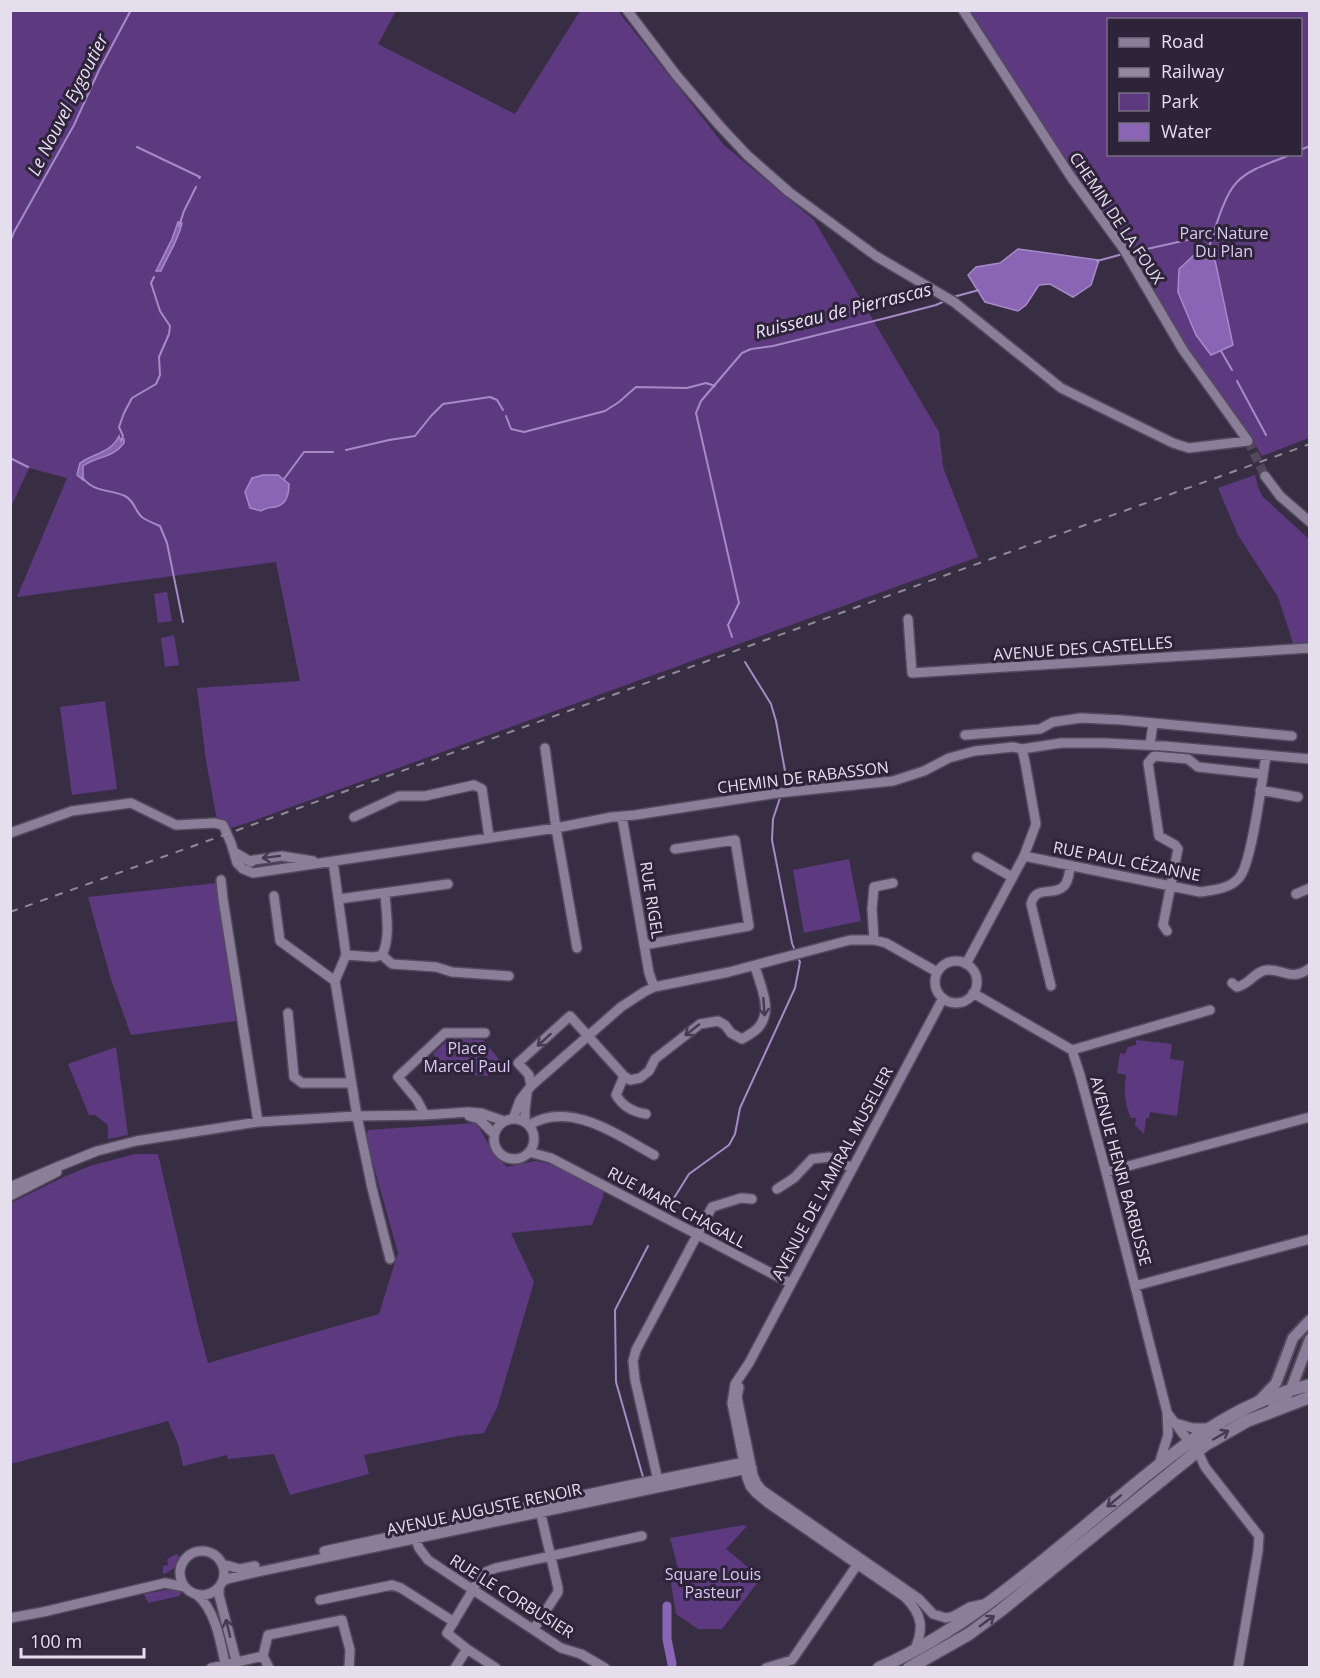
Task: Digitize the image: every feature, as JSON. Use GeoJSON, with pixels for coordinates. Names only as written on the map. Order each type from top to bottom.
{"type":"FeatureCollection","features":[{"type":"Feature","properties":{"kind":"main road"},"geometry":{"type":"LineString","coordinates":[[909,1668],[969,1634],[1083,1545],[1210,1428],[1257,1403],[1310,1384]]}},
{"type":"Feature","properties":{"kind":"main road"},"geometry":{"type":"LineString","coordinates":[[879,1668],[914,1651],[987,1603],[1051,1554],[1160,1464],[1247,1421],[1310,1397]]}},
{"type":"Feature","properties":{"kind":"street","name":"CHEMIN DE LA FOUX"},"geometry":{"type":"LineString","coordinates":[[627,10],[677,76],[747,155],[789,192],[876,256],[954,302],[1061,388],[1173,443],[1189,448],[1248,441],[1183,350],[1123,248],[1071,177],[963,10]]}},
{"type":"Feature","properties":{"kind":"street"},"geometry":{"type":"LineString","coordinates":[[1266,477],[1280,496],[1310,522]]}},
{"type":"Feature","properties":{"kind":"street","name":"AVENUE DES CASTELLES"},"geometry":{"type":"LineString","coordinates":[[908,619],[912,673],[1310,648]]}},
{"type":"Feature","properties":{"kind":"street"},"geometry":{"type":"LineString","coordinates":[[965,735],[1040,729],[1053,722],[1081,718],[1292,736]]}},
{"type":"Feature","properties":{"kind":"street"},"geometry":{"type":"LineString","coordinates":[[1150,745],[1152,723]]}},
{"type":"Feature","properties":{"kind":"street","name":"CHEMIN DE RABASSON"},"geometry":{"type":"LineString","coordinates":[[253,873],[556,828],[612,817],[791,792],[893,781],[924,771],[949,758],[975,751],[1013,747],[1022,749],[1061,743],[1104,743],[1310,759]]}},
{"type":"Feature","properties":{"kind":"street"},"geometry":{"type":"LineString","coordinates":[[545,748],[577,948]]}},
{"type":"Feature","properties":{"kind":"street"},"geometry":{"type":"LineString","coordinates":[[966,964],[1024,856],[1035,824],[1022,749]]}},
{"type":"Feature","properties":{"kind":"street"},"geometry":{"type":"LineString","coordinates":[[1167,931],[1163,925],[1178,849],[1159,836],[1148,763],[1154,756],[1188,759],[1198,767],[1263,774]]}},
{"type":"Feature","properties":{"kind":"street","name":"RUE PAUL CÉZANNE"},"geometry":{"type":"LineString","coordinates":[[1024,856],[1200,892],[1222,889],[1239,878],[1248,859],[1266,756]]}},
{"type":"Feature","properties":{"kind":"street"},"geometry":{"type":"LineString","coordinates":[[354,817],[399,796],[425,796],[474,785],[482,789],[489,837]]}},
{"type":"Feature","properties":{"kind":"street"},"geometry":{"type":"LineString","coordinates":[[1260,790],[1298,797]]}},
{"type":"Feature","properties":{"kind":"street"},"geometry":{"type":"LineString","coordinates":[[10,833],[72,811],[131,802],[176,825],[214,823],[223,825],[237,863],[243,869],[253,873]]}},
{"type":"Feature","properties":{"kind":"street","name":"RUE RIGEL"},"geometry":{"type":"LineString","coordinates":[[622,817],[649,973],[654,987]]}},
{"type":"Feature","properties":{"kind":"street"},"geometry":{"type":"LineString","coordinates":[[644,945],[749,926],[735,840],[675,849]]}},
{"type":"Feature","properties":{"kind":"street"},"geometry":{"type":"LineString","coordinates":[[234,852],[251,862],[249,867],[253,873]]}},
{"type":"Feature","properties":{"kind":"street","name":"CHEMIN DE RABASSON"},"geometry":{"type":"LineString","coordinates":[[251,862],[282,856],[301,860],[333,861]]}},
{"type":"Feature","properties":{"kind":"street"},"geometry":{"type":"LineString","coordinates":[[977,857],[1012,877]]}},
{"type":"Feature","properties":{"kind":"street"},"geometry":{"type":"LineString","coordinates":[[333,861],[346,955],[335,981],[357,1116],[390,1259]]}},
{"type":"Feature","properties":{"kind":"street"},"geometry":{"type":"LineString","coordinates":[[1051,986],[1031,903],[1032,898],[1040,892],[1063,888],[1071,867]]}},
{"type":"Feature","properties":{"kind":"street"},"geometry":{"type":"LineString","coordinates":[[221,880],[258,1122]]}},
{"type":"Feature","properties":{"kind":"street"},"geometry":{"type":"LineString","coordinates":[[874,940],[872,909],[874,887],[893,883]]}},
{"type":"Feature","properties":{"kind":"street"},"geometry":{"type":"LineString","coordinates":[[339,899],[448,884]]}},
{"type":"Feature","properties":{"kind":"street"},"geometry":{"type":"LineString","coordinates":[[1296,894],[1310,888]]}},
{"type":"Feature","properties":{"kind":"street"},"geometry":{"type":"LineString","coordinates":[[346,955],[374,957],[382,955],[386,947],[385,894]]}},
{"type":"Feature","properties":{"kind":"street"},"geometry":{"type":"LineString","coordinates":[[274,896],[280,941],[335,981]]}},
{"type":"Feature","properties":{"kind":"street"},"geometry":{"type":"LineString","coordinates":[[755,966],[766,1005],[765,1017],[757,1030],[742,1039],[718,1021],[700,1024],[655,1059],[649,1071],[640,1078],[630,1080],[624,1076],[588,1037],[570,1016],[518,1063],[529,1075],[529,1089],[525,1108],[527,1123],[533,1133],[534,1142],[529,1152],[519,1158],[507,1158],[495,1146],[496,1129],[508,1120],[529,1089],[588,1037],[621,1006],[654,987],[755,966],[850,940],[874,940],[886,943],[937,972]]}},
{"type":"Feature","properties":{"kind":"street"},"geometry":{"type":"LineString","coordinates":[[382,955],[392,964],[436,967],[452,972],[509,976]]}},
{"type":"Feature","properties":{"kind":"street"},"geometry":{"type":"LineString","coordinates":[[960,961],[966,964],[976,976],[976,987],[973,993],[960,1002],[943,998],[936,989],[937,972],[947,963],[960,961]]}},
{"type":"Feature","properties":{"kind":"street"},"geometry":{"type":"LineString","coordinates":[[1232,983],[1237,987],[1243,986],[1262,971],[1269,970],[1294,976],[1310,968]]}},
{"type":"Feature","properties":{"kind":"street"},"geometry":{"type":"LineString","coordinates":[[973,993],[1072,1050],[1210,1010]]}},
{"type":"Feature","properties":{"kind":"street","name":"AVENUE DE L'AMIRAL MUSELIER"},"geometry":{"type":"LineString","coordinates":[[747,1465],[732,1403],[735,1384],[749,1363],[943,998]]}},
{"type":"Feature","properties":{"kind":"street"},"geometry":{"type":"LineString","coordinates":[[288,1013],[294,1077],[302,1083],[351,1083]]}},
{"type":"Feature","properties":{"kind":"street"},"geometry":{"type":"LineString","coordinates":[[425,1115],[417,1100],[398,1077],[445,1033],[485,1033]]}},
{"type":"Feature","properties":{"kind":"street","name":"AVENUE HENRI BARBUSSE"},"geometry":{"type":"LineString","coordinates":[[1072,1050],[1106,1172],[1167,1412],[1168,1435],[1160,1464]]}},
{"type":"Feature","properties":{"kind":"street"},"geometry":{"type":"LineString","coordinates":[[624,1076],[616,1095],[618,1100],[626,1107],[646,1114]]}},
{"type":"Feature","properties":{"kind":"street"},"geometry":{"type":"LineString","coordinates":[[10,1187],[97,1151],[136,1141],[258,1122],[357,1116],[468,1112],[527,1123],[552,1116],[580,1117],[654,1155]]}},
{"type":"Feature","properties":{"kind":"street"},"geometry":{"type":"LineString","coordinates":[[461,1113],[478,1119],[494,1134]]}},
{"type":"Feature","properties":{"kind":"street"},"geometry":{"type":"LineString","coordinates":[[1106,1172],[1310,1117]]}},
{"type":"Feature","properties":{"kind":"street","name":"RUE MARC CHAGALL"},"geometry":{"type":"LineString","coordinates":[[534,1142],[550,1158]]}},
{"type":"Feature","properties":{"kind":"street"},"geometry":{"type":"LineString","coordinates":[[10,1196],[97,1151]]}},
{"type":"Feature","properties":{"kind":"street","name":"RUE MARC CHAGALL"},"geometry":{"type":"LineString","coordinates":[[529,1152],[550,1158],[790,1284]]}},
{"type":"Feature","properties":{"kind":"street"},"geometry":{"type":"LineString","coordinates":[[777,1189],[794,1178],[812,1159],[829,1157],[852,1168]]}},
{"type":"Feature","properties":{"kind":"street"},"geometry":{"type":"LineString","coordinates":[[658,1483],[635,1380],[633,1361],[636,1350],[712,1207],[741,1198],[752,1198]]}},
{"type":"Feature","properties":{"kind":"street"},"geometry":{"type":"LineString","coordinates":[[1135,1286],[1310,1239]]}},
{"type":"Feature","properties":{"kind":"street"},"geometry":{"type":"LineString","coordinates":[[1257,1403],[1276,1383],[1293,1338],[1310,1320]]}},
{"type":"Feature","properties":{"kind":"street"},"geometry":{"type":"LineString","coordinates":[[1247,1421],[1283,1401],[1291,1389],[1309,1340]]}},
{"type":"Feature","properties":{"kind":"street","name":"AVENUE HENRI BARBUSSE"},"geometry":{"type":"LineString","coordinates":[[1167,1412],[1189,1449]]}},
{"type":"Feature","properties":{"kind":"street"},"geometry":{"type":"LineString","coordinates":[[1175,1423],[1192,1428],[1210,1428]]}},
{"type":"Feature","properties":{"kind":"street"},"geometry":{"type":"LineString","coordinates":[[1168,1435],[1189,1449],[1259,1536],[1238,1668]]}},
{"type":"Feature","properties":{"kind":"street"},"geometry":{"type":"LineString","coordinates":[[747,1465],[750,1486],[756,1493],[905,1597],[912,1604],[938,1652]]}},
{"type":"Feature","properties":{"kind":"street"},"geometry":{"type":"LineString","coordinates":[[747,1465],[762,1490],[919,1599],[933,1614],[952,1644]]}},
{"type":"Feature","properties":{"kind":"street","name":"AVENUE AUGUSTE RENOIR"},"geometry":{"type":"LineString","coordinates":[[221,1585],[227,1579],[414,1536],[747,1465]]}},
{"type":"Feature","properties":{"kind":"street"},"geometry":{"type":"LineString","coordinates":[[534,1629],[558,1592],[558,1583],[540,1509]]}},
{"type":"Feature","properties":{"kind":"street","name":"RUE LE CORBUSIER"},"geometry":{"type":"LineString","coordinates":[[428,1533],[429,1551],[435,1565]]}},
{"type":"Feature","properties":{"kind":"street","name":"AVENUE AUGUSTE RENOIR"},"geometry":{"type":"LineString","coordinates":[[222,1564],[231,1568],[247,1568],[414,1536]]}},
{"type":"Feature","properties":{"kind":"street","name":"RUE LE CORBUSIER"},"geometry":{"type":"LineString","coordinates":[[414,1536],[422,1553],[435,1565],[561,1648],[581,1654],[605,1668]]}},
{"type":"Feature","properties":{"kind":"street"},"geometry":{"type":"LineString","coordinates":[[496,1668],[447,1633],[483,1573],[642,1536]]}},
{"type":"Feature","properties":{"kind":"street"},"geometry":{"type":"LineString","coordinates":[[10,1618],[165,1583],[181,1569],[187,1558],[198,1552],[209,1552],[222,1564],[224,1573],[219,1595],[237,1665]]}},
{"type":"Feature","properties":{"kind":"street"},"geometry":{"type":"LineString","coordinates":[[766,1668],[792,1660],[857,1565]]}},
{"type":"Feature","properties":{"kind":"street"},"geometry":{"type":"LineString","coordinates":[[181,1569],[181,1578],[185,1587]]}},
{"type":"Feature","properties":{"kind":"street"},"geometry":{"type":"LineString","coordinates":[[165,1583],[185,1587],[204,1600],[210,1610],[226,1666]]}},
{"type":"Feature","properties":{"kind":"street"},"geometry":{"type":"LineString","coordinates":[[197,1595],[209,1594],[221,1585]]}},
{"type":"Feature","properties":{"kind":"street"},"geometry":{"type":"LineString","coordinates":[[321,1600],[392,1585],[401,1588],[454,1622]]}},
{"type":"Feature","properties":{"kind":"street"},"geometry":{"type":"LineString","coordinates":[[933,1614],[950,1617],[970,1607],[987,1603]]}},
{"type":"Feature","properties":{"kind":"street"},"geometry":{"type":"LineString","coordinates":[[269,1668],[263,1656],[268,1635],[342,1620],[350,1650],[349,1668]]}},
{"type":"Feature","properties":{"kind":"street"},"geometry":{"type":"LineString","coordinates":[[914,1651],[920,1635],[920,1620]]}},
{"type":"Feature","properties":{"kind":"street"},"geometry":{"type":"LineString","coordinates":[[455,1668],[467,1648]]}},
{"type":"Feature","properties":{"kind":"street"},"geometry":{"type":"LineString","coordinates":[[211,1668],[237,1665],[263,1656]]}},
{"type":"Feature","properties":{"kind":"green space"},"geometry":{"type":"Polygon","coordinates":[[[11,11],[396,11],[378,44],[515,114],[580,11],[618,11],[724,145],[814,220],[939,432],[943,467],[978,557],[231,828],[217,820],[206,761],[197,688],[300,681],[276,562],[17,597],[67,478],[29,468],[11,507],[11,11]]]}},
{"type":"Feature","properties":{"kind":"green space","name":"Parc Nature Du Plan"},"geometry":{"type":"Polygon","coordinates":[[[968,11],[1309,11],[1309,438],[1262,456],[1242,423],[1201,373],[1128,247],[1096,207],[968,11]]]}},
{"type":"Feature","properties":{"kind":"green space"},"geometry":{"type":"Polygon","coordinates":[[[1255,475],[1263,497],[1309,539],[1309,648],[1295,649],[1278,597],[1238,535],[1218,488],[1255,475]]]}},
{"type":"Feature","properties":{"kind":"green space"},"geometry":{"type":"Polygon","coordinates":[[[167,592],[172,621],[158,623],[154,594],[167,592]]]}},
{"type":"Feature","properties":{"kind":"green space"},"geometry":{"type":"Polygon","coordinates":[[[174,635],[179,665],[165,667],[161,638],[174,635]]]}},
{"type":"Feature","properties":{"kind":"green space"},"geometry":{"type":"Polygon","coordinates":[[[105,701],[117,789],[72,795],[60,707],[105,701]]]}},
{"type":"Feature","properties":{"kind":"green space"},"geometry":{"type":"Polygon","coordinates":[[[849,859],[861,921],[804,933],[793,870],[849,859]]]}},
{"type":"Feature","properties":{"kind":"green space"},"geometry":{"type":"Polygon","coordinates":[[[217,883],[236,1021],[131,1035],[111,979],[88,897],[217,883]]]}},
{"type":"Feature","properties":{"kind":"green space","name":"Place Marcel Paul"},"geometry":{"type":"Polygon","coordinates":[[[450,1038],[483,1040],[501,1062],[487,1076],[450,1073],[433,1054],[450,1038]]]}},
{"type":"Feature","properties":{"kind":"green space"},"geometry":{"type":"Polygon","coordinates":[[[1136,1040],[1172,1044],[1170,1059],[1184,1061],[1177,1116],[1150,1112],[1149,1118],[1146,1118],[1144,1134],[1135,1125],[1136,1118],[1131,1118],[1127,1107],[1126,1075],[1117,1073],[1120,1053],[1125,1054],[1128,1047],[1136,1045],[1136,1040]]]}},
{"type":"Feature","properties":{"kind":"green space"},"geometry":{"type":"Polygon","coordinates":[[[116,1047],[128,1135],[108,1139],[108,1125],[95,1115],[89,1115],[68,1064],[116,1047]]]}},
{"type":"Feature","properties":{"kind":"green space"},"geometry":{"type":"Polygon","coordinates":[[[476,1123],[495,1155],[507,1167],[535,1161],[550,1164],[604,1190],[592,1225],[511,1233],[534,1282],[497,1408],[484,1433],[364,1455],[369,1474],[290,1495],[274,1454],[228,1459],[227,1455],[183,1466],[178,1444],[168,1421],[11,1464],[11,1203],[90,1166],[135,1154],[158,1154],[208,1363],[379,1314],[398,1253],[366,1138],[368,1130],[476,1123]]]}},
{"type":"Feature","properties":{"kind":"green space","name":"Square Louis Pasteur"},"geometry":{"type":"Polygon","coordinates":[[[747,1526],[726,1549],[761,1578],[722,1629],[698,1629],[676,1614],[670,1577],[680,1575],[670,1538],[747,1526]]]}},
{"type":"Feature","properties":{"kind":"green space"},"geometry":{"type":"Polygon","coordinates":[[[177,1554],[180,1557],[176,1566],[163,1574],[163,1566],[168,1565],[167,1559],[177,1554]]]}},
{"type":"Feature","properties":{"kind":"green space"},"geometry":{"type":"Polygon","coordinates":[[[179,1590],[181,1593],[179,1596],[148,1603],[144,1594],[179,1590]]]}},
{"type":"Feature","properties":{"kind":"water"},"geometry":{"type":"Polygon","coordinates":[[[178,222],[182,223],[175,242],[161,271],[156,271],[172,239],[178,222]]]}},
{"type":"Feature","properties":{"kind":"water"},"geometry":{"type":"Polygon","coordinates":[[[1018,249],[1099,260],[1091,285],[1073,297],[1050,284],[1039,285],[1026,305],[1018,311],[985,302],[968,275],[976,267],[1000,263],[1018,249]]]}},
{"type":"Feature","properties":{"kind":"water"},"geometry":{"type":"Polygon","coordinates":[[[1193,256],[1206,256],[1215,260],[1233,345],[1211,355],[1196,335],[1178,292],[1179,269],[1193,256]]]}},
{"type":"Feature","properties":{"kind":"water"},"geometry":{"type":"Polygon","coordinates":[[[119,436],[120,439],[124,439],[124,443],[115,452],[83,466],[83,480],[77,475],[80,463],[112,446],[119,436]]]}},
{"type":"Feature","properties":{"kind":"water"},"geometry":{"type":"Polygon","coordinates":[[[278,475],[289,484],[289,488],[288,495],[282,504],[261,511],[250,508],[245,492],[252,478],[278,475]]]}},
{"type":"Feature","properties":{"kind":"waterway","name":"Le Nouvel Eygoutier"},"geometry":{"type":"LineString","coordinates":[[10,242],[74,125],[99,70],[131,10]]}},
{"type":"Feature","properties":{"kind":"waterway"},"geometry":{"type":"LineString","coordinates":[[1302,149],[1310,146]]}},
{"type":"Feature","properties":{"kind":"waterway"},"geometry":{"type":"LineString","coordinates":[[137,147],[199,178]]}},
{"type":"Feature","properties":{"kind":"waterway"},"geometry":{"type":"LineString","coordinates":[[1206,256],[1223,206],[1232,188],[1242,177],[1255,169],[1287,156]]}},
{"type":"Feature","properties":{"kind":"waterway"},"geometry":{"type":"LineString","coordinates":[[179,226],[196,187]]}},
{"type":"Feature","properties":{"kind":"waterway","name":"Ruisseau de Pierrascas"},"geometry":{"type":"LineString","coordinates":[[1129,253],[1214,234]]}},
{"type":"Feature","properties":{"kind":"waterway","name":"Ruisseau de Pierrascas"},"geometry":{"type":"LineString","coordinates":[[1097,261],[1123,254]]}},
{"type":"Feature","properties":{"kind":"waterway"},"geometry":{"type":"LineString","coordinates":[[121,441],[123,436],[119,427],[124,413],[132,398],[156,384],[160,375],[159,357],[169,334],[170,326],[160,311],[151,283],[154,277]]}},
{"type":"Feature","properties":{"kind":"waterway","name":"Ruisseau de Pierrascas"},"geometry":{"type":"LineString","coordinates":[[953,297],[979,290]]}},
{"type":"Feature","properties":{"kind":"waterway","name":"Ruisseau de Pierrascas"},"geometry":{"type":"LineString","coordinates":[[732,637],[728,625],[739,603],[696,413],[701,401],[742,353],[751,349],[773,346],[945,301]]}},
{"type":"Feature","properties":{"kind":"waterway"},"geometry":{"type":"LineString","coordinates":[[1221,351],[1232,370]]}},
{"type":"Feature","properties":{"kind":"waterway"},"geometry":{"type":"LineString","coordinates":[[1237,381],[1266,435]]}},
{"type":"Feature","properties":{"kind":"waterway"},"geometry":{"type":"LineString","coordinates":[[506,416],[511,429],[524,432],[605,411],[636,387],[687,388],[706,383],[715,386]]}},
{"type":"Feature","properties":{"kind":"waterway"},"geometry":{"type":"LineString","coordinates":[[346,450],[415,436],[443,404],[490,397],[497,400],[503,410]]}},
{"type":"Feature","properties":{"kind":"waterway"},"geometry":{"type":"LineString","coordinates":[[284,479],[304,452],[333,452]]}},
{"type":"Feature","properties":{"kind":"waterway"},"geometry":{"type":"LineString","coordinates":[[10,458],[28,467]]}},
{"type":"Feature","properties":{"kind":"waterway"},"geometry":{"type":"LineString","coordinates":[[82,477],[92,486],[125,496],[143,518],[160,526],[167,543],[183,622]]}},
{"type":"Feature","properties":{"kind":"waterway","name":"Ruisseau de Pierrascas"},"geometry":{"type":"LineString","coordinates":[[745,662],[771,704],[787,782],[784,790]]}},
{"type":"Feature","properties":{"kind":"waterway","name":"Ruisseau de Pierrascas"},"geometry":{"type":"LineString","coordinates":[[781,795],[773,819],[772,840],[795,951]]}},
{"type":"Feature","properties":{"kind":"waterway","name":"Ruisseau de Pierrascas"},"geometry":{"type":"LineString","coordinates":[[674,1198],[689,1174],[729,1145],[735,1134],[740,1108],[795,988],[800,962],[797,956]]}},
{"type":"Feature","properties":{"kind":"waterway","name":"Ruisseau de Pierrascas"},"geometry":{"type":"LineString","coordinates":[[643,1477],[616,1382],[615,1310],[648,1246]]}},
{"type":"Feature","properties":{"kind":"waterway","name":"Ruisseau de Pierrascas"},"geometry":{"type":"LineString","coordinates":[[667,1606],[667,1639],[672,1664]]}},
{"type":"Feature","properties":{"kind":"tunnel"},"geometry":{"type":"LineString","coordinates":[[1248,441],[1265,476]]}},
{"type":"Feature","properties":{"kind":"railway"},"geometry":{"type":"LineString","coordinates":[[10,912],[1310,444]]}}]}
